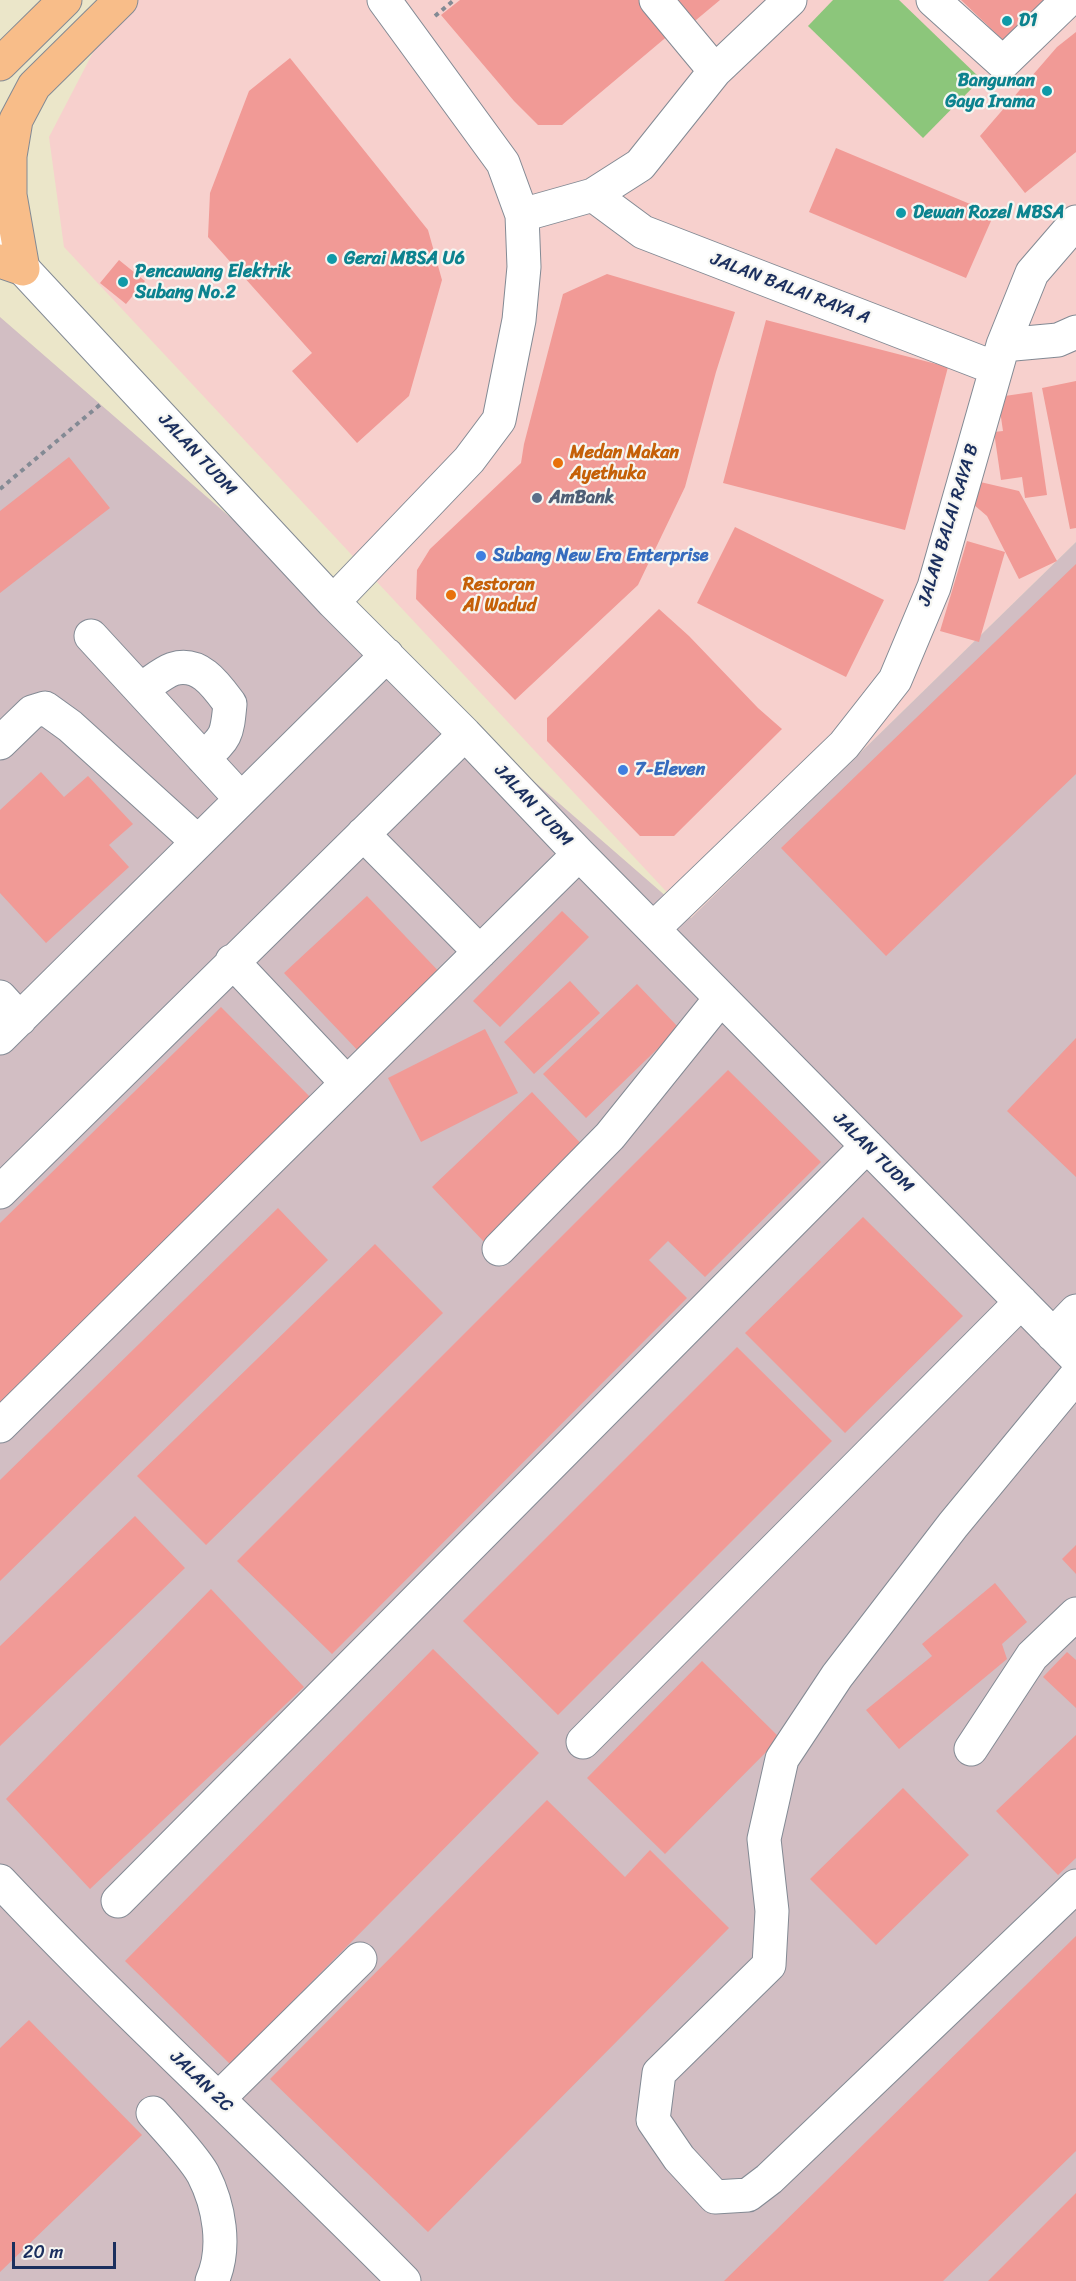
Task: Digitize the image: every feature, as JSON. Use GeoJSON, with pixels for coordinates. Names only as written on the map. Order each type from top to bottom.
{"type":"FeatureCollection","features":[{"type":"Feature","properties":{"kind":"main road"},"geometry":{"type":"LineString","coordinates":[[0,63],[65,0]]}},
{"type":"Feature","properties":{"kind":"main road"},"geometry":{"type":"LineString","coordinates":[[12,265],[10,156],[16,120],[34,86],[121,0]]}},
{"type":"Feature","properties":{"kind":"street"},"geometry":{"type":"LineString","coordinates":[[333,602],[469,460],[499,420],[519,320],[524,267],[522,215],[503,163],[384,0]]}},
{"type":"Feature","properties":{"kind":"street"},"geometry":{"type":"LineString","coordinates":[[656,0],[715,71]]}},
{"type":"Feature","properties":{"kind":"street"},"geometry":{"type":"LineString","coordinates":[[522,215],[593,195],[640,165],[715,71],[790,0]]}},
{"type":"Feature","properties":{"kind":"street"},"geometry":{"type":"LineString","coordinates":[[933,0],[1003,63],[1068,0]]}},
{"type":"Feature","properties":{"kind":"street","name":"JALAN BALAI RAYA A"},"geometry":{"type":"LineString","coordinates":[[593,195],[643,232],[999,356]]}},
{"type":"Feature","properties":{"kind":"street","name":"JALAN BALAI RAYA B"},"geometry":{"type":"LineString","coordinates":[[652,929],[844,745],[895,680],[934,587],[999,356],[1032,273],[1071,225],[1076,222]]}},
{"type":"Feature","properties":{"kind":"street","name":"JALAN TUDM"},"geometry":{"type":"LineString","coordinates":[[0,244],[12,265],[128,382],[333,602],[1076,1358]]}},
{"type":"Feature","properties":{"kind":"street"},"geometry":{"type":"LineString","coordinates":[[999,356],[1058,340],[1076,332]]}},
{"type":"Feature","properties":{"kind":"street"},"geometry":{"type":"LineString","coordinates":[[91,636],[241,799]]}},
{"type":"Feature","properties":{"kind":"street"},"geometry":{"type":"LineString","coordinates":[[7,1018],[198,842],[387,655]]}},
{"type":"Feature","properties":{"kind":"street"},"geometry":{"type":"LineString","coordinates":[[141,689],[172,669],[190,667],[212,679],[230,704],[228,731],[221,742],[203,758]]}},
{"type":"Feature","properties":{"kind":"street"},"geometry":{"type":"LineString","coordinates":[[0,743],[32,712],[45,708],[70,726],[198,842]]}},
{"type":"Feature","properties":{"kind":"street"},"geometry":{"type":"LineString","coordinates":[[0,1192],[465,734]]}},
{"type":"Feature","properties":{"kind":"street"},"geometry":{"type":"LineString","coordinates":[[363,834],[480,952]]}},
{"type":"Feature","properties":{"kind":"street"},"geometry":{"type":"LineString","coordinates":[[0,1425],[579,854]]}},
{"type":"Feature","properties":{"kind":"street"},"geometry":{"type":"LineString","coordinates":[[232,961],[347,1083]]}},
{"type":"Feature","properties":{"kind":"street"},"geometry":{"type":"LineString","coordinates":[[499,1249],[610,1136],[721,998]]}},
{"type":"Feature","properties":{"kind":"street"},"geometry":{"type":"LineString","coordinates":[[118,1900],[867,1146]]}},
{"type":"Feature","properties":{"kind":"street"},"geometry":{"type":"LineString","coordinates":[[583,1742],[1021,1302]]}},
{"type":"Feature","properties":{"kind":"street"},"geometry":{"type":"LineString","coordinates":[[1053,1335],[1076,1311]]}},
{"type":"Feature","properties":{"kind":"street"},"geometry":{"type":"LineString","coordinates":[[1076,1376],[953,1526],[851,1657],[782,1759],[764,1839],[772,1911],[769,1965],[659,2073],[653,2120],[680,2158],[716,2197],[748,2195],[769,2179],[1076,1886]]}},
{"type":"Feature","properties":{"kind":"street"},"geometry":{"type":"LineString","coordinates":[[971,1749],[1032,1656],[1076,1614]]}},
{"type":"Feature","properties":{"kind":"street","name":"JALAN 2C"},"geometry":{"type":"LineString","coordinates":[[0,1881],[64,1949],[336,2211],[404,2281]]}},
{"type":"Feature","properties":{"kind":"street"},"geometry":{"type":"LineString","coordinates":[[218,2098],[360,1959]]}},
{"type":"Feature","properties":{"kind":"street"},"geometry":{"type":"LineString","coordinates":[[153,2113],[202,2173],[219,2220],[219,2249],[212,2281]]}},
{"type":"Feature","properties":{"kind":"path"},"geometry":{"type":"LineString","coordinates":[[0,489],[128,382]]}},
{"type":"Feature","properties":{"kind":"shaded area"},"geometry":{"type":"Polygon","coordinates":[[[130,0],[1076,0],[1076,542],[691,918],[64,247],[49,137],[101,37],[130,0]]]}},
{"type":"Feature","properties":{"kind":"shaded area"},"geometry":{"type":"Polygon","coordinates":[[[0,317],[691,918],[1076,542],[1076,2281],[0,2281],[0,317]]]}},
{"type":"Feature","properties":{"kind":"green space"},"geometry":{"type":"Polygon","coordinates":[[[833,0],[899,0],[981,79],[923,138],[808,26],[833,0]]]}},
{"type":"Feature","properties":{"kind":"building"},"geometry":{"type":"Polygon","coordinates":[[[460,0],[641,0],[670,34],[562,125],[538,125],[514,101],[441,15],[460,0]]]}},
{"type":"Feature","properties":{"kind":"building"},"geometry":{"type":"Polygon","coordinates":[[[669,0],[720,0],[690,25],[669,0]]]}},
{"type":"Feature","properties":{"kind":"building","name":"D1"},"geometry":{"type":"Polygon","coordinates":[[[961,0],[1057,0],[1005,42],[961,0]]]}},
{"type":"Feature","properties":{"kind":"building","name":"Bangunan Gaya Irama"},"geometry":{"type":"Polygon","coordinates":[[[1076,32],[1076,152],[1025,193],[980,136],[1057,47],[1076,32]]]}},
{"type":"Feature","properties":{"kind":"building","name":"Gerai MBSA U6"},"geometry":{"type":"Polygon","coordinates":[[[290,58],[428,230],[442,280],[409,396],[357,443],[292,371],[312,353],[208,237],[210,193],[249,91],[290,58]]]}},
{"type":"Feature","properties":{"kind":"building","name":"Dewan Rozel MBSA"},"geometry":{"type":"Polygon","coordinates":[[[836,148],[994,214],[966,278],[809,212],[836,148]]]}},
{"type":"Feature","properties":{"kind":"building","name":"Pencawang Elektrik Subang No.2"},"geometry":{"type":"Polygon","coordinates":[[[119,260],[145,281],[126,304],[100,283],[119,260]]]}},
{"type":"Feature","properties":{"kind":"building"},"geometry":{"type":"Polygon","coordinates":[[[607,274],[735,312],[685,487],[638,585],[515,700],[416,599],[417,570],[430,549],[521,463],[563,294],[607,274]]]}},
{"type":"Feature","properties":{"kind":"building"},"geometry":{"type":"Polygon","coordinates":[[[766,320],[948,367],[905,530],[723,483],[766,320]]]}},
{"type":"Feature","properties":{"kind":"building"},"geometry":{"type":"Polygon","coordinates":[[[1076,381],[1076,528],[1070,529],[1042,388],[1076,381]]]}},
{"type":"Feature","properties":{"kind":"building"},"geometry":{"type":"Polygon","coordinates":[[[1032,392],[1047,495],[1025,498],[1022,477],[1001,480],[994,432],[1003,431],[998,397],[1032,392]]]}},
{"type":"Feature","properties":{"kind":"building"},"geometry":{"type":"Polygon","coordinates":[[[69,457],[110,508],[0,593],[0,511],[69,457]]]}},
{"type":"Feature","properties":{"kind":"building"},"geometry":{"type":"Polygon","coordinates":[[[976,481],[1019,491],[1057,561],[1019,579],[987,516],[973,504],[976,481]]]}},
{"type":"Feature","properties":{"kind":"building"},"geometry":{"type":"Polygon","coordinates":[[[735,527],[884,600],[846,677],[697,603],[735,527]]]}},
{"type":"Feature","properties":{"kind":"building"},"geometry":{"type":"Polygon","coordinates":[[[967,541],[1005,552],[979,642],[940,631],[967,541]]]}},
{"type":"Feature","properties":{"kind":"building"},"geometry":{"type":"Polygon","coordinates":[[[1076,564],[1076,774],[886,956],[781,848],[1076,564]]]}},
{"type":"Feature","properties":{"kind":"building"},"geometry":{"type":"Polygon","coordinates":[[[659,609],[782,729],[674,836],[640,836],[547,741],[547,718],[659,609]]]}},
{"type":"Feature","properties":{"kind":"building"},"geometry":{"type":"Polygon","coordinates":[[[41,772],[64,797],[88,776],[133,824],[109,845],[129,867],[46,943],[0,893],[0,810],[41,772]]]}},
{"type":"Feature","properties":{"kind":"building"},"geometry":{"type":"Polygon","coordinates":[[[367,896],[445,978],[363,1056],[284,973],[367,896]]]}},
{"type":"Feature","properties":{"kind":"building"},"geometry":{"type":"Polygon","coordinates":[[[562,911],[589,937],[500,1027],[473,1001],[562,911]]]}},
{"type":"Feature","properties":{"kind":"building"},"geometry":{"type":"Polygon","coordinates":[[[570,981],[600,1013],[534,1074],[504,1042],[570,981]]]}},
{"type":"Feature","properties":{"kind":"building"},"geometry":{"type":"Polygon","coordinates":[[[637,984],[679,1028],[586,1118],[543,1074],[637,984]]]}},
{"type":"Feature","properties":{"kind":"building"},"geometry":{"type":"Polygon","coordinates":[[[221,1007],[316,1103],[0,1413],[0,1223],[221,1007]]]}},
{"type":"Feature","properties":{"kind":"building"},"geometry":{"type":"Polygon","coordinates":[[[485,1029],[518,1093],[421,1142],[388,1078],[485,1029]]]}},
{"type":"Feature","properties":{"kind":"building"},"geometry":{"type":"Polygon","coordinates":[[[1076,1038],[1076,1177],[1007,1111],[1076,1038]]]}},
{"type":"Feature","properties":{"kind":"building"},"geometry":{"type":"Polygon","coordinates":[[[728,1070],[821,1162],[705,1277],[668,1241],[649,1260],[687,1298],[332,1654],[237,1561],[728,1070]]]}},
{"type":"Feature","properties":{"kind":"building"},"geometry":{"type":"Polygon","coordinates":[[[532,1092],[586,1149],[486,1244],[432,1187],[532,1092]]]}},
{"type":"Feature","properties":{"kind":"building"},"geometry":{"type":"Polygon","coordinates":[[[278,1208],[328,1260],[0,1581],[0,1480],[278,1208]]]}},
{"type":"Feature","properties":{"kind":"building"},"geometry":{"type":"Polygon","coordinates":[[[863,1217],[963,1316],[845,1433],[745,1333],[863,1217]]]}},
{"type":"Feature","properties":{"kind":"building"},"geometry":{"type":"Polygon","coordinates":[[[375,1244],[443,1313],[206,1545],[137,1476],[375,1244]]]}},
{"type":"Feature","properties":{"kind":"building"},"geometry":{"type":"Polygon","coordinates":[[[737,1347],[832,1441],[558,1715],[463,1621],[737,1347]]]}},
{"type":"Feature","properties":{"kind":"building"},"geometry":{"type":"Polygon","coordinates":[[[135,1516],[185,1568],[0,1746],[0,1646],[135,1516]]]}},
{"type":"Feature","properties":{"kind":"building"},"geometry":{"type":"Polygon","coordinates":[[[1076,1545],[1076,1574],[1062,1559],[1076,1545]]]}},
{"type":"Feature","properties":{"kind":"building"},"geometry":{"type":"Polygon","coordinates":[[[995,1583],[1027,1622],[1002,1644],[1007,1659],[899,1749],[866,1710],[932,1656],[922,1644],[995,1583]]]}},
{"type":"Feature","properties":{"kind":"building"},"geometry":{"type":"Polygon","coordinates":[[[211,1589],[304,1687],[90,1889],[6,1799],[211,1589]]]}},
{"type":"Feature","properties":{"kind":"building"},"geometry":{"type":"Polygon","coordinates":[[[433,1649],[539,1753],[230,2064],[125,1961],[433,1649]]]}},
{"type":"Feature","properties":{"kind":"building"},"geometry":{"type":"Polygon","coordinates":[[[1067,1652],[1076,1660],[1076,1708],[1043,1677],[1067,1652]]]}},
{"type":"Feature","properties":{"kind":"building"},"geometry":{"type":"Polygon","coordinates":[[[702,1661],[780,1738],[665,1854],[587,1778],[702,1661]]]}},
{"type":"Feature","properties":{"kind":"building"},"geometry":{"type":"Polygon","coordinates":[[[1076,1735],[1076,1858],[1058,1875],[996,1811],[1076,1735]]]}},
{"type":"Feature","properties":{"kind":"building"},"geometry":{"type":"Polygon","coordinates":[[[903,1788],[969,1855],[876,1945],[810,1879],[903,1788]]]}},
{"type":"Feature","properties":{"kind":"building"},"geometry":{"type":"Polygon","coordinates":[[[547,1800],[625,1877],[650,1850],[729,1928],[428,2232],[270,2079],[547,1800]]]}},
{"type":"Feature","properties":{"kind":"building"},"geometry":{"type":"Polygon","coordinates":[[[1076,1936],[1076,2151],[943,2281],[724,2281],[1076,1936]]]}},
{"type":"Feature","properties":{"kind":"building"},"geometry":{"type":"Polygon","coordinates":[[[29,2020],[142,2135],[0,2272],[0,2048],[29,2020]]]}},
{"type":"Feature","properties":{"kind":"building"},"geometry":{"type":"Polygon","coordinates":[[[1076,2193],[1076,2281],[988,2281],[1076,2193]]]}},
{"type":"Feature","properties":{"kind":"place","name":"D1"},"geometry":{"type":"Point","coordinates":[1007,21]}},
{"type":"Feature","properties":{"kind":"place","name":"Bangunan Gaya Irama"},"geometry":{"type":"Point","coordinates":[1047,91]}},
{"type":"Feature","properties":{"kind":"place","name":"Dewan Rozel MBSA"},"geometry":{"type":"Point","coordinates":[901,213]}},
{"type":"Feature","properties":{"kind":"place","name":"Gerai MBSA U6"},"geometry":{"type":"Point","coordinates":[332,259]}},
{"type":"Feature","properties":{"kind":"place","name":"Pencawang Elektrik Subang No.2"},"geometry":{"type":"Point","coordinates":[123,282]}},
{"type":"Feature","properties":{"kind":"place","name":"Medan Makan Ayethuka"},"geometry":{"type":"Point","coordinates":[558,463]}},
{"type":"Feature","properties":{"kind":"place","name":"AmBank"},"geometry":{"type":"Point","coordinates":[537,498]}},
{"type":"Feature","properties":{"kind":"place","name":"Subang New Era Enterprise"},"geometry":{"type":"Point","coordinates":[481,556]}},
{"type":"Feature","properties":{"kind":"place","name":"Restoran Al Wadud"},"geometry":{"type":"Point","coordinates":[451,595]}},
{"type":"Feature","properties":{"kind":"place","name":"7-Eleven"},"geometry":{"type":"Point","coordinates":[623,770]}}]}
